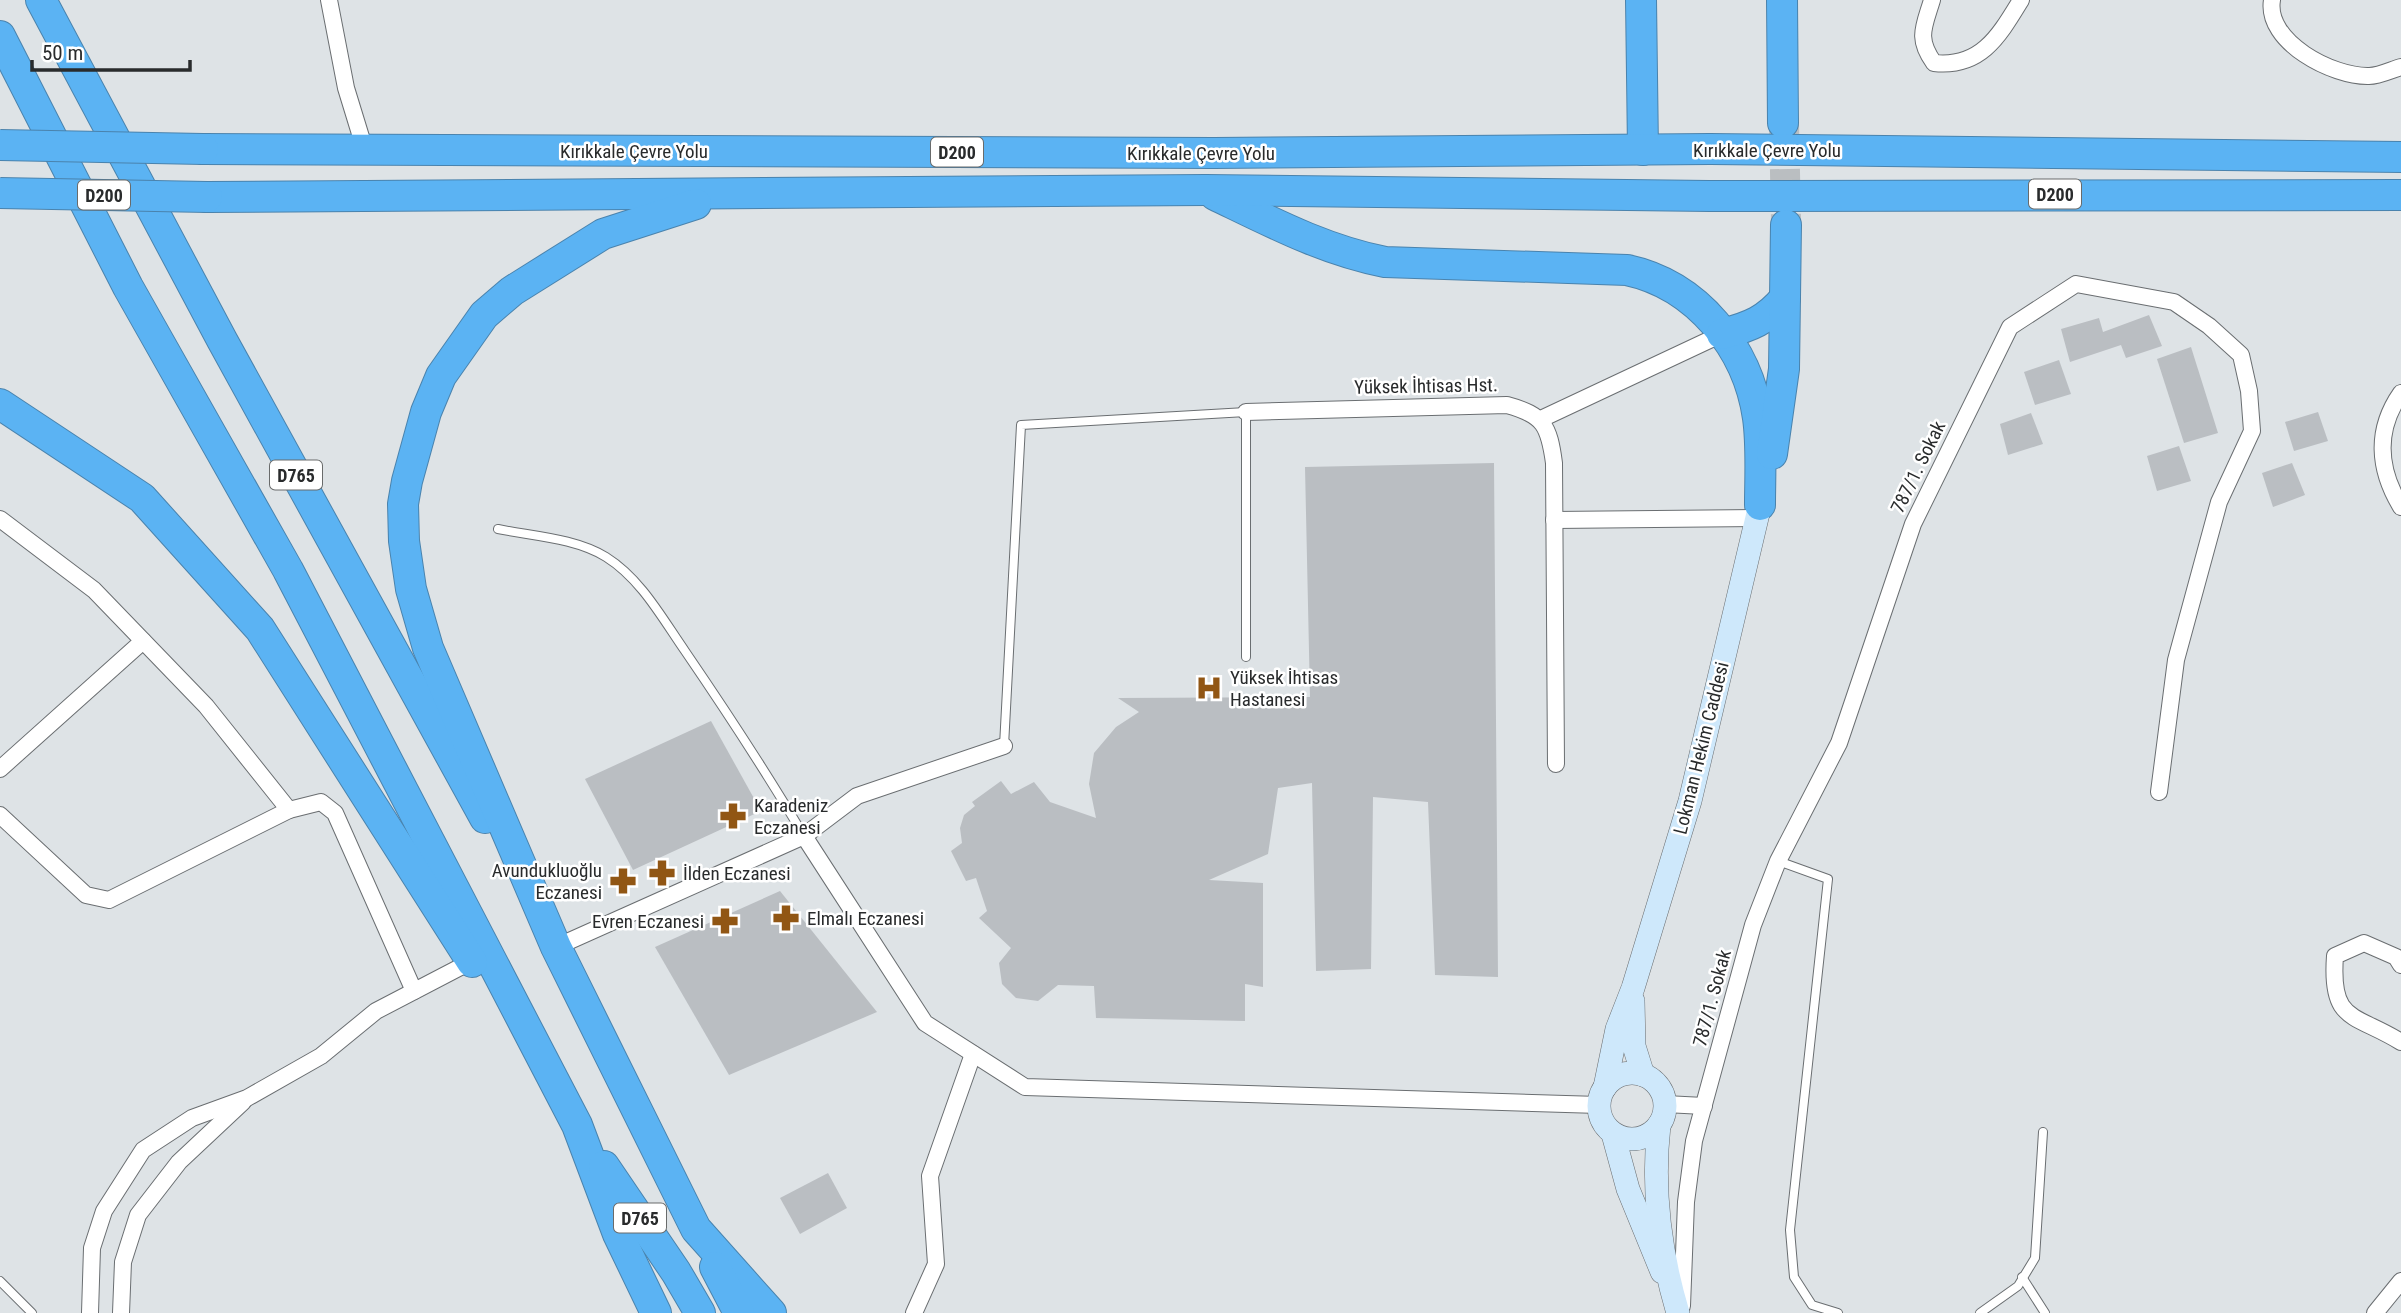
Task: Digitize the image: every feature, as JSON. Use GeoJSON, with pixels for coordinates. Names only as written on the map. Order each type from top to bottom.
{"type":"FeatureCollection","features":[{"type":"Feature","properties":{"kind":"highway","name":"D765"},"geometry":{"type":"LineString","coordinates":[[41,0],[235,364],[556,947]]}},
{"type":"Feature","properties":{"kind":"highway"},"geometry":{"type":"LineString","coordinates":[[1640,0],[1643,150]]}},
{"type":"Feature","properties":{"kind":"highway"},"geometry":{"type":"LineString","coordinates":[[1782,0],[1783,123]]}},
{"type":"Feature","properties":{"kind":"highway"},"geometry":{"type":"LineString","coordinates":[[0,36],[128,287],[288,570],[576,1125],[618,1234],[656,1313]]}},
{"type":"Feature","properties":{"kind":"highway","name":"Kırıkkale Çevre Yolu"},"geometry":{"type":"LineString","coordinates":[[0,145],[203,149],[1214,153],[1643,150],[2401,157]]}},
{"type":"Feature","properties":{"kind":"highway"},"geometry":{"type":"LineString","coordinates":[[1206,190],[1329,248],[1374,260],[1599,267],[1653,276],[1679,289],[1703,310],[1739,355],[1754,397],[1759,420],[1758,512]]}},
{"type":"Feature","properties":{"kind":"highway","name":"Kırıkkale Çevre Yolu"},"geometry":{"type":"LineString","coordinates":[[0,193],[207,197],[1206,190],[1709,196],[2401,195]]}},
{"type":"Feature","properties":{"kind":"highway"},"geometry":{"type":"LineString","coordinates":[[734,194],[603,234],[512,291],[484,316],[441,376],[415,444],[403,504],[404,541],[414,601],[428,648],[556,947],[739,1313]]}},
{"type":"Feature","properties":{"kind":"highway"},"geometry":{"type":"LineString","coordinates":[[1758,512],[1782,398],[1786,225]]}},
{"type":"Feature","properties":{"kind":"highway"},"geometry":{"type":"LineString","coordinates":[[1722,334],[1752,326],[1771,315],[1785,298]]}},
{"type":"Feature","properties":{"kind":"highway","name":"D765"},"geometry":{"type":"LineString","coordinates":[[0,404],[142,498],[260,629],[576,1125],[676,1272],[699,1313]]}},
{"type":"Feature","properties":{"kind":"highway"},"geometry":{"type":"LineString","coordinates":[[696,1229],[771,1313]]}},
{"type":"Feature","properties":{"kind":"street"},"geometry":{"type":"LineString","coordinates":[[329,0],[346,88],[365,150]]}},
{"type":"Feature","properties":{"kind":"street"},"geometry":{"type":"LineString","coordinates":[[1932,0],[1922,32],[1923,48],[1934,62],[1952,65],[1968,61],[2001,33],[2021,0]]}},
{"type":"Feature","properties":{"kind":"street"},"geometry":{"type":"LineString","coordinates":[[2272,0],[2271,9],[2286,42],[2331,68],[2369,76],[2401,67]]}},
{"type":"Feature","properties":{"kind":"street","name":"787/1. Sokak"},"geometry":{"type":"LineString","coordinates":[[1677,1306],[1694,1141],[1754,925],[1778,861],[1839,743],[1913,524],[2010,327],[2076,284],[2174,302],[2208,326],[2241,355],[2249,391],[2252,431],[2219,502],[2176,660],[2159,792]]}},
{"type":"Feature","properties":{"kind":"street"},"geometry":{"type":"LineString","coordinates":[[1556,764],[1551,440],[1541,419],[1722,334]]}},
{"type":"Feature","properties":{"kind":"street"},"geometry":{"type":"LineString","coordinates":[[2401,393],[2392,406],[2379,447],[2388,485],[2401,507]]}},
{"type":"Feature","properties":{"kind":"street","name":"Yüksek İhtisas Hst."},"geometry":{"type":"LineString","coordinates":[[1247,412],[1507,405],[1531,412],[1541,419]]}},
{"type":"Feature","properties":{"kind":"street"},"geometry":{"type":"LineString","coordinates":[[1554,520],[1758,512]]}},
{"type":"Feature","properties":{"kind":"street","name":"Lokman Hekim Caddesi"},"geometry":{"type":"LineString","coordinates":[[1633,988],[1689,801],[1758,512]]}},
{"type":"Feature","properties":{"kind":"street"},"geometry":{"type":"LineString","coordinates":[[0,519],[94,590],[206,706],[289,810]]}},
{"type":"Feature","properties":{"kind":"street"},"geometry":{"type":"LineString","coordinates":[[0,769],[143,641]]}},
{"type":"Feature","properties":{"kind":"street"},"geometry":{"type":"LineString","coordinates":[[556,947],[804,836],[857,796],[1004,747]]}},
{"type":"Feature","properties":{"kind":"street"},"geometry":{"type":"LineString","coordinates":[[0,815],[86,895],[109,900],[289,810],[321,802],[335,813],[414,991]]}},
{"type":"Feature","properties":{"kind":"street"},"geometry":{"type":"LineString","coordinates":[[804,836],[925,1024],[1025,1087],[1602,1096],[1621,1075],[1643,1075]]}},
{"type":"Feature","properties":{"kind":"street"},"geometry":{"type":"LineString","coordinates":[[2401,965],[2396,957],[2364,943],[2335,956],[2333,980],[2337,1001],[2354,1020],[2401,1042]]}},
{"type":"Feature","properties":{"kind":"street"},"geometry":{"type":"LineString","coordinates":[[90,1313],[92,1248],[104,1211],[144,1150],[192,1118],[247,1098],[321,1056],[376,1011],[472,961]]}},
{"type":"Feature","properties":{"kind":"street"},"geometry":{"type":"LineString","coordinates":[[1633,988],[1634,1046],[1643,1075],[1660,1089],[1662,1114],[1655,1163],[1658,1207],[1677,1306]]}},
{"type":"Feature","properties":{"kind":"street"},"geometry":{"type":"LineString","coordinates":[[1633,988],[1617,1029],[1602,1096],[1605,1125],[1613,1134],[1648,1245],[1677,1306]]}},
{"type":"Feature","properties":{"kind":"street"},"geometry":{"type":"LineString","coordinates":[[914,1313],[936,1264],[930,1176],[973,1054]]}},
{"type":"Feature","properties":{"kind":"street"},"geometry":{"type":"LineString","coordinates":[[121,1313],[123,1262],[138,1216],[179,1162],[247,1098]]}},
{"type":"Feature","properties":{"kind":"street"},"geometry":{"type":"LineString","coordinates":[[1613,1134],[1635,1140],[1646,1137],[1662,1114],[1704,1106]]}},
{"type":"Feature","properties":{"kind":"street"},"geometry":{"type":"LineString","coordinates":[[2375,1313],[2401,1282]]}},
{"type":"Feature","properties":{"kind":"lane"},"geometry":{"type":"LineString","coordinates":[[1004,747],[1021,425],[1247,412],[1246,657]]}},
{"type":"Feature","properties":{"kind":"lane"},"geometry":{"type":"LineString","coordinates":[[498,529],[571,543],[604,556],[625,571],[648,598],[732,720],[804,836]]}},
{"type":"Feature","properties":{"kind":"lane"},"geometry":{"type":"LineString","coordinates":[[1778,861],[1828,879],[1790,1230],[1794,1277],[1812,1305],[1838,1313]]}},
{"type":"Feature","properties":{"kind":"lane"},"geometry":{"type":"LineString","coordinates":[[1980,1313],[2018,1286],[2035,1258],[2043,1132]]}},
{"type":"Feature","properties":{"kind":"lane"},"geometry":{"type":"LineString","coordinates":[[2022,1278],[2045,1313]]}},
{"type":"Feature","properties":{"kind":"lane"},"geometry":{"type":"LineString","coordinates":[[0,1281],[32,1313]]}},
{"type":"Feature","properties":{"kind":"building"},"geometry":{"type":"Polygon","coordinates":[[[2149,315],[2162,346],[2126,358],[2121,345],[2070,362],[2061,329],[2099,318],[2103,332],[2149,315]]]}},
{"type":"Feature","properties":{"kind":"building"},"geometry":{"type":"Polygon","coordinates":[[[2191,347],[2218,433],[2184,443],[2157,359],[2191,347]]]}},
{"type":"Feature","properties":{"kind":"building"},"geometry":{"type":"Polygon","coordinates":[[[2059,360],[2071,394],[2035,405],[2024,372],[2059,360]]]}},
{"type":"Feature","properties":{"kind":"building"},"geometry":{"type":"Polygon","coordinates":[[[2318,412],[2328,441],[2294,451],[2285,422],[2318,412]]]}},
{"type":"Feature","properties":{"kind":"building"},"geometry":{"type":"Polygon","coordinates":[[[2031,413],[2043,444],[2008,455],[2000,424],[2031,413]]]}},
{"type":"Feature","properties":{"kind":"building"},"geometry":{"type":"Polygon","coordinates":[[[2179,446],[2191,481],[2157,491],[2147,456],[2179,446]]]}},
{"type":"Feature","properties":{"kind":"building"},"geometry":{"type":"Polygon","coordinates":[[[1494,463],[1498,977],[1435,975],[1428,802],[1373,797],[1371,969],[1316,971],[1312,783],[1278,788],[1268,854],[1209,880],[1263,883],[1263,987],[1245,984],[1245,1021],[1096,1018],[1094,986],[1058,985],[1038,1001],[1016,998],[1002,984],[999,963],[1011,948],[979,918],[987,911],[976,878],[966,881],[951,851],[962,843],[960,828],[964,815],[975,806],[972,802],[1001,781],[1011,794],[1034,782],[1050,802],[1096,818],[1089,784],[1094,753],[1116,727],[1139,712],[1118,698],[1310,697],[1305,467],[1494,463]]]}},
{"type":"Feature","properties":{"kind":"building"},"geometry":{"type":"Polygon","coordinates":[[[2292,463],[2305,495],[2273,507],[2262,473],[2292,463]]]}},
{"type":"Feature","properties":{"kind":"building"},"geometry":{"type":"Polygon","coordinates":[[[711,721],[761,811],[633,870],[585,779],[711,721]]]}},
{"type":"Feature","properties":{"kind":"building"},"geometry":{"type":"Polygon","coordinates":[[[780,891],[877,1012],[729,1075],[655,947],[780,891]]]}},
{"type":"Feature","properties":{"kind":"building"},"geometry":{"type":"Polygon","coordinates":[[[828,1173],[847,1208],[800,1234],[780,1198],[828,1173]]]}},
{"type":"Feature","properties":{"kind":"tunnel"},"geometry":{"type":"LineString","coordinates":[[1784,124],[1786,221]]}},
{"type":"Feature","properties":{"kind":"place","name":"Yüksek İhtisas Hastanesi"},"geometry":{"type":"Point","coordinates":[1209,688]}},
{"type":"Feature","properties":{"kind":"place","name":"Karadeniz Eczanesi"},"geometry":{"type":"Point","coordinates":[733,816]}},
{"type":"Feature","properties":{"kind":"place","name":"İlden Eczanesi"},"geometry":{"type":"Point","coordinates":[662,873]}},
{"type":"Feature","properties":{"kind":"place","name":"Avundukluoğlu Eczanesi"},"geometry":{"type":"Point","coordinates":[623,881]}},
{"type":"Feature","properties":{"kind":"place","name":"Elmalı Eczanesi"},"geometry":{"type":"Point","coordinates":[786,918]}},
{"type":"Feature","properties":{"kind":"place","name":"Evren Eczanesi"},"geometry":{"type":"Point","coordinates":[725,921]}}]}
